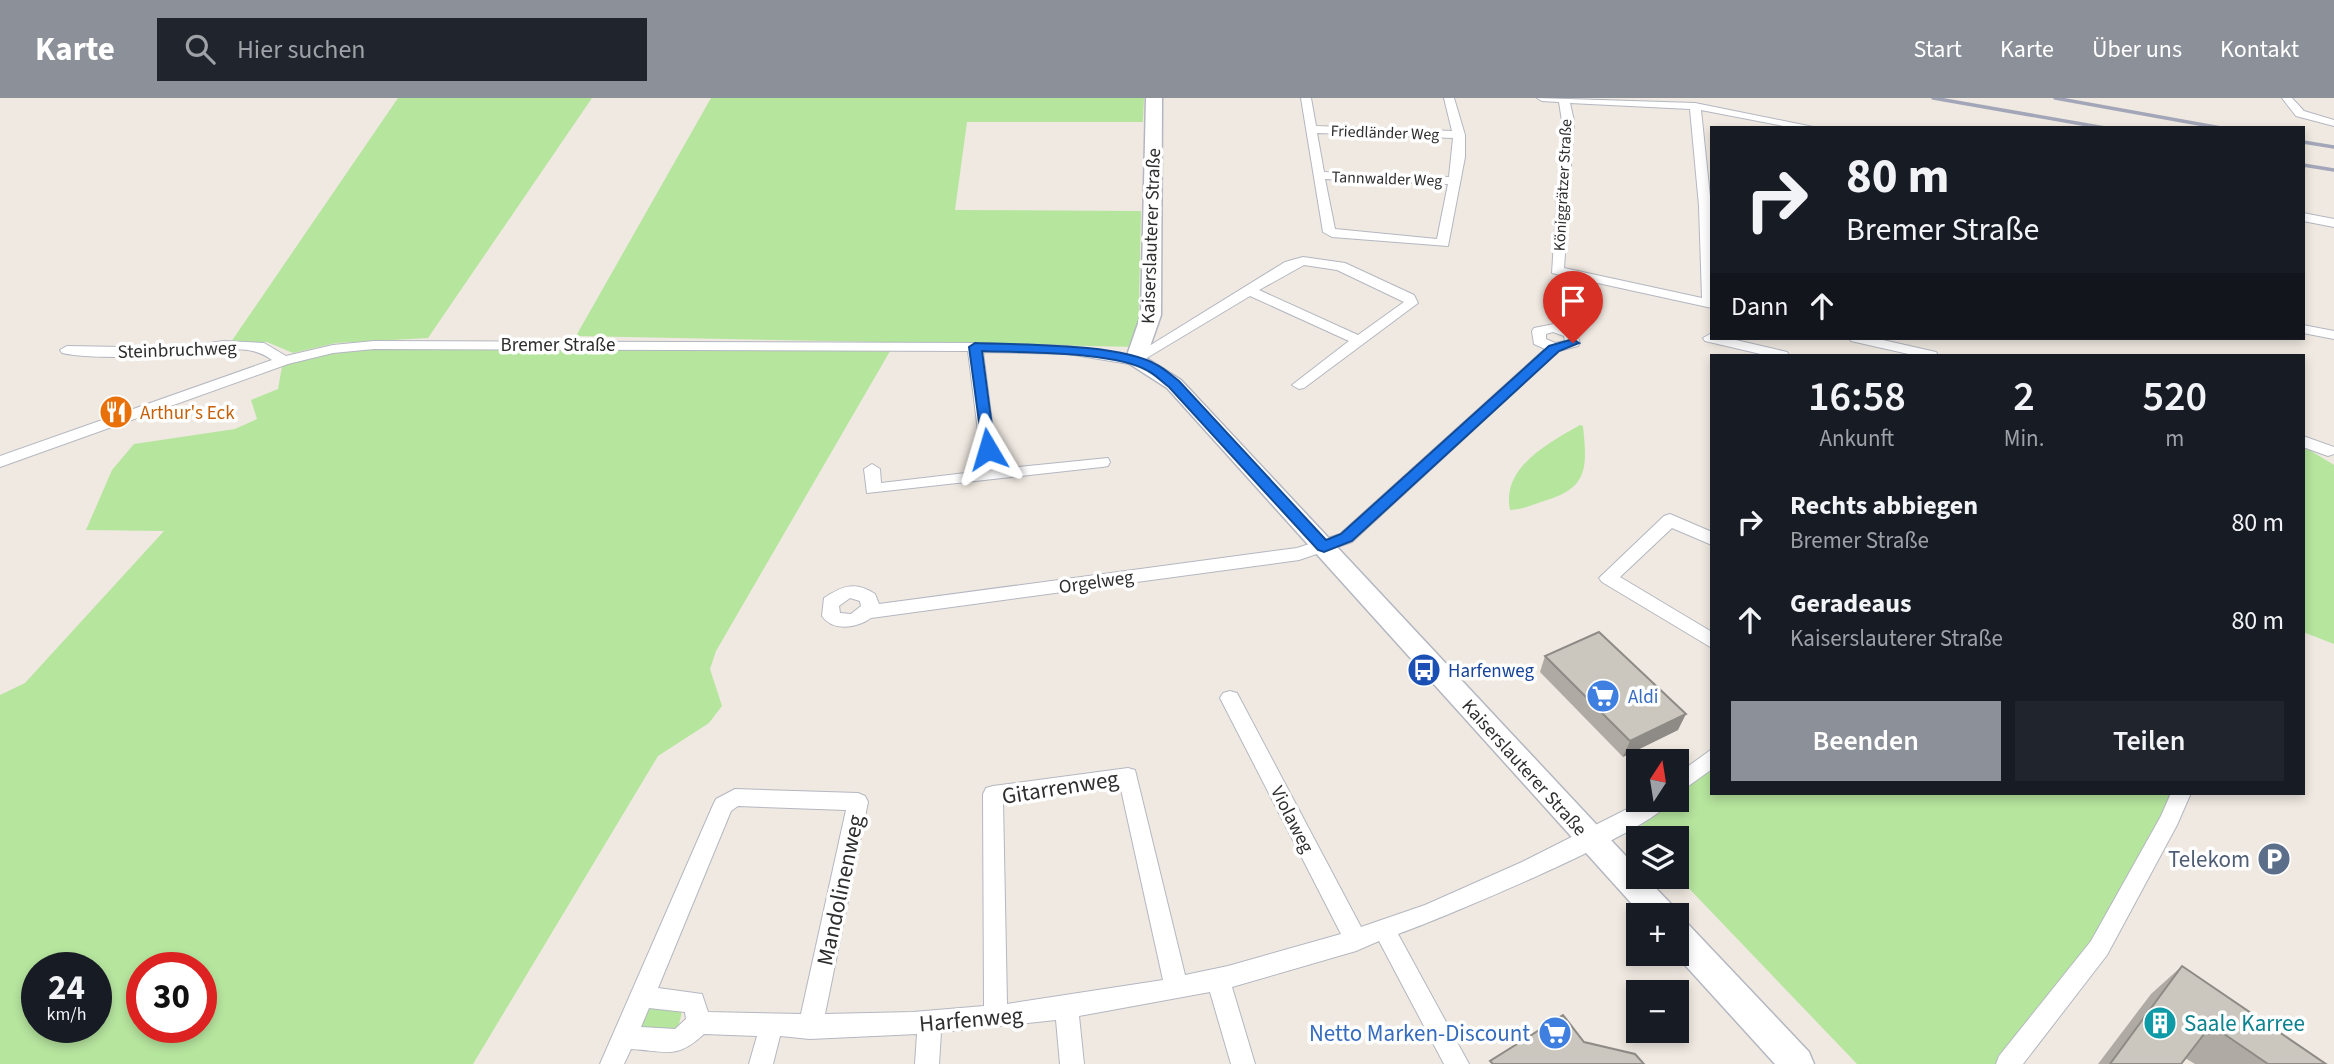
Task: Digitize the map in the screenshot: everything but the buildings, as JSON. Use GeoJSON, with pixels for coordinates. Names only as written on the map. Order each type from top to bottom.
{"type":"FeatureCollection","features":[{"type":"Feature","properties":{"kind":"street","name":"Kaiserslauterer Straße"},"geometry":{"type":"LineString","coordinates":[[1154,98],[1151,315],[1146,336],[1135,361],[1152,368],[1174,384],[1650,903]]}},
{"type":"Feature","properties":{"kind":"street"},"geometry":{"type":"LineString","coordinates":[[1306,98],[1327,229],[1332,233],[1443,243],[1460,157],[1459,135],[1449,98]]}},
{"type":"Feature","properties":{"kind":"street"},"geometry":{"type":"LineString","coordinates":[[1542,98],[1695,106],[1802,126]]}},
{"type":"Feature","properties":{"kind":"street"},"geometry":{"type":"LineString","coordinates":[[2287,98],[2293,110],[2303,116],[2334,122]]}},
{"type":"Feature","properties":{"kind":"street","name":"Königgrätzer Straße"},"geometry":{"type":"LineString","coordinates":[[1564,99],[1568,121],[1557,270],[1710,304]]}},
{"type":"Feature","properties":{"kind":"street"},"geometry":{"type":"LineString","coordinates":[[1695,106],[1708,207],[1710,304]]}},
{"type":"Feature","properties":{"kind":"street","name":"Friedländer Weg"},"geometry":{"type":"LineString","coordinates":[[1311,129],[1459,135]]}},
{"type":"Feature","properties":{"kind":"street","name":"Tannwalder Weg"},"geometry":{"type":"LineString","coordinates":[[1320,175],[1455,181]]}},
{"type":"Feature","properties":{"kind":"street"},"geometry":{"type":"LineString","coordinates":[[2305,217],[2334,223]]}},
{"type":"Feature","properties":{"kind":"street"},"geometry":{"type":"LineString","coordinates":[[1135,361],[1290,265],[1303,261],[1340,266],[1406,295],[1410,303],[1299,385]]}},
{"type":"Feature","properties":{"kind":"street"},"geometry":{"type":"LineString","coordinates":[[1250,291],[1360,341]]}},
{"type":"Feature","properties":{"kind":"street"},"geometry":{"type":"LineString","coordinates":[[2305,329],[2334,335]]}},
{"type":"Feature","properties":{"kind":"street"},"geometry":{"type":"LineString","coordinates":[[1718,340],[1778,354]]}},
{"type":"Feature","properties":{"kind":"street"},"geometry":{"type":"LineString","coordinates":[[1865,340],[1927,354]]}},
{"type":"Feature","properties":{"kind":"street","name":"Steinbruchweg"},"geometry":{"type":"LineString","coordinates":[[67,350],[179,352],[223,345],[264,347],[283,361]]}},
{"type":"Feature","properties":{"kind":"street","name":"Bremer Straße"},"geometry":{"type":"LineString","coordinates":[[0,461],[283,361],[333,349],[374,345],[975,347],[1068,350],[1135,361]]}},
{"type":"Feature","properties":{"kind":"street"},"geometry":{"type":"LineString","coordinates":[[975,347],[991,474]]}},
{"type":"Feature","properties":{"kind":"street","name":"Orgelweg"},"geometry":{"type":"LineString","coordinates":[[867,612],[1299,554],[1324,547],[1346,538],[1554,348]]}},
{"type":"Feature","properties":{"kind":"street"},"geometry":{"type":"LineString","coordinates":[[2305,442],[2328,451]]}},
{"type":"Feature","properties":{"kind":"street"},"geometry":{"type":"LineString","coordinates":[[872,468],[873,489],[1102,462]]}},
{"type":"Feature","properties":{"kind":"street"},"geometry":{"type":"LineString","coordinates":[[1710,537],[1670,520],[1608,578],[1710,639]]}},
{"type":"Feature","properties":{"kind":"street","name":"Violaweg"},"geometry":{"type":"LineString","coordinates":[[1230,698],[1356,941]]}},
{"type":"Feature","properties":{"kind":"street"},"geometry":{"type":"LineString","coordinates":[[1689,776],[1710,759]]}},
{"type":"Feature","properties":{"kind":"street","name":"Gitarrenweg"},"geometry":{"type":"LineString","coordinates":[[996,1017],[993,794],[1128,776],[1177,989]]}},
{"type":"Feature","properties":{"kind":"street"},"geometry":{"type":"LineString","coordinates":[[2008,1064],[2099,948],[2170,819],[2180,795]]}},
{"type":"Feature","properties":{"kind":"street","name":"Mandolinenweg"},"geometry":{"type":"LineString","coordinates":[[643,997],[723,806],[735,797],[858,802],[810,1028]]}},
{"type":"Feature","properties":{"kind":"street","name":"Harfenweg"},"geometry":{"type":"LineString","coordinates":[[699,1023],[810,1028],[930,1024],[1067,1010],[1218,980],[1385,931],[1497,885],[1639,812]]}},
{"type":"Feature","properties":{"kind":"street"},"geometry":{"type":"LineString","coordinates":[[1385,931],[1457,1064]]}},
{"type":"Feature","properties":{"kind":"street"},"geometry":{"type":"LineString","coordinates":[[1689,947],[1797,1064]]}},
{"type":"Feature","properties":{"kind":"street"},"geometry":{"type":"LineString","coordinates":[[1218,980],[1243,1064]]}},
{"type":"Feature","properties":{"kind":"street"},"geometry":{"type":"LineString","coordinates":[[612,1064],[624,1037],[643,997],[694,1002],[699,1023],[679,1041],[624,1037]]}},
{"type":"Feature","properties":{"kind":"street"},"geometry":{"type":"LineString","coordinates":[[1067,1010],[1072,1064]]}},
{"type":"Feature","properties":{"kind":"street"},"geometry":{"type":"LineString","coordinates":[[927,1064],[930,1024]]}},
{"type":"Feature","properties":{"kind":"street"},"geometry":{"type":"LineString","coordinates":[[761,1064],[771,1026]]}},
{"type":"Feature","properties":{"kind":"green space"},"geometry":{"type":"Polygon","coordinates":[[[398,98],[592,98],[428,338],[336,343],[293,353],[267,342],[231,342],[398,98]]]}},
{"type":"Feature","properties":{"kind":"green space"},"geometry":{"type":"Polygon","coordinates":[[[711,98],[1144,98],[1143,122],[967,122],[955,210],[1141,211],[1138,347],[576,336],[711,98]]]}},
{"type":"Feature","properties":{"kind":"green space"},"geometry":{"type":"Polygon","coordinates":[[[893,346],[716,651],[710,669],[722,706],[709,723],[658,756],[473,1064],[0,1064],[0,695],[25,683],[164,531],[86,530],[112,470],[134,444],[235,429],[257,419],[251,400],[278,389],[283,361],[333,349],[893,346]]]}},
{"type":"Feature","properties":{"kind":"green space"},"geometry":{"type":"Polygon","coordinates":[[[1580,425],[1583,426],[1585,453],[1578,481],[1561,495],[1510,510],[1509,495],[1520,469],[1542,448],[1580,425]]]}},
{"type":"Feature","properties":{"kind":"green space"},"geometry":{"type":"Polygon","coordinates":[[[2305,447],[2334,465],[2334,644],[2305,633],[2305,447]]]}},
{"type":"Feature","properties":{"kind":"green space"},"geometry":{"type":"Polygon","coordinates":[[[1710,758],[1710,795],[2180,795],[2170,819],[2099,948],[2005,1064],[1857,1064],[1689,889],[1689,826],[1642,826],[1651,812],[1689,812],[1689,776],[1710,758]]]}},
{"type":"Feature","properties":{"kind":"green space"},"geometry":{"type":"Polygon","coordinates":[[[650,1008],[682,1011],[678,1029],[646,1033],[640,1026],[650,1008]]]}},
{"type":"Feature","properties":{"kind":"railway"},"geometry":{"type":"LineString","coordinates":[[1933,98],[2094,126]]}},
{"type":"Feature","properties":{"kind":"railway"},"geometry":{"type":"LineString","coordinates":[[2055,98],[2210,126]]}},
{"type":"Feature","properties":{"kind":"railway"},"geometry":{"type":"LineString","coordinates":[[2305,142],[2334,147]]}},
{"type":"Feature","properties":{"kind":"railway"},"geometry":{"type":"LineString","coordinates":[[2305,165],[2334,170]]}},
{"type":"Feature","properties":{"kind":"place","name":"Arthur's Eck"},"geometry":{"type":"Point","coordinates":[116,412]}},
{"type":"Feature","properties":{"kind":"place","name":"Harfenweg"},"geometry":{"type":"Point","coordinates":[1424,670]}},
{"type":"Feature","properties":{"kind":"place","name":"Aldi"},"geometry":{"type":"Point","coordinates":[1603,696]}},
{"type":"Feature","properties":{"kind":"place","name":"Telekom"},"geometry":{"type":"Point","coordinates":[2274,859]}},
{"type":"Feature","properties":{"kind":"place","name":"Saale Karree"},"geometry":{"type":"Point","coordinates":[2160,1023]}},
{"type":"Feature","properties":{"kind":"place","name":"Netto Marken-Discount"},"geometry":{"type":"Point","coordinates":[1555,1033]}},
{"type":"Feature","properties":{"kind":"route"},"geometry":{"type":"LineString","coordinates":[[988,449],[975,347],[1068,350],[1118,356],[1152,368],[1174,384],[1324,547],[1346,538],[1554,348],[1566,348],[1573,343]]}}]}
